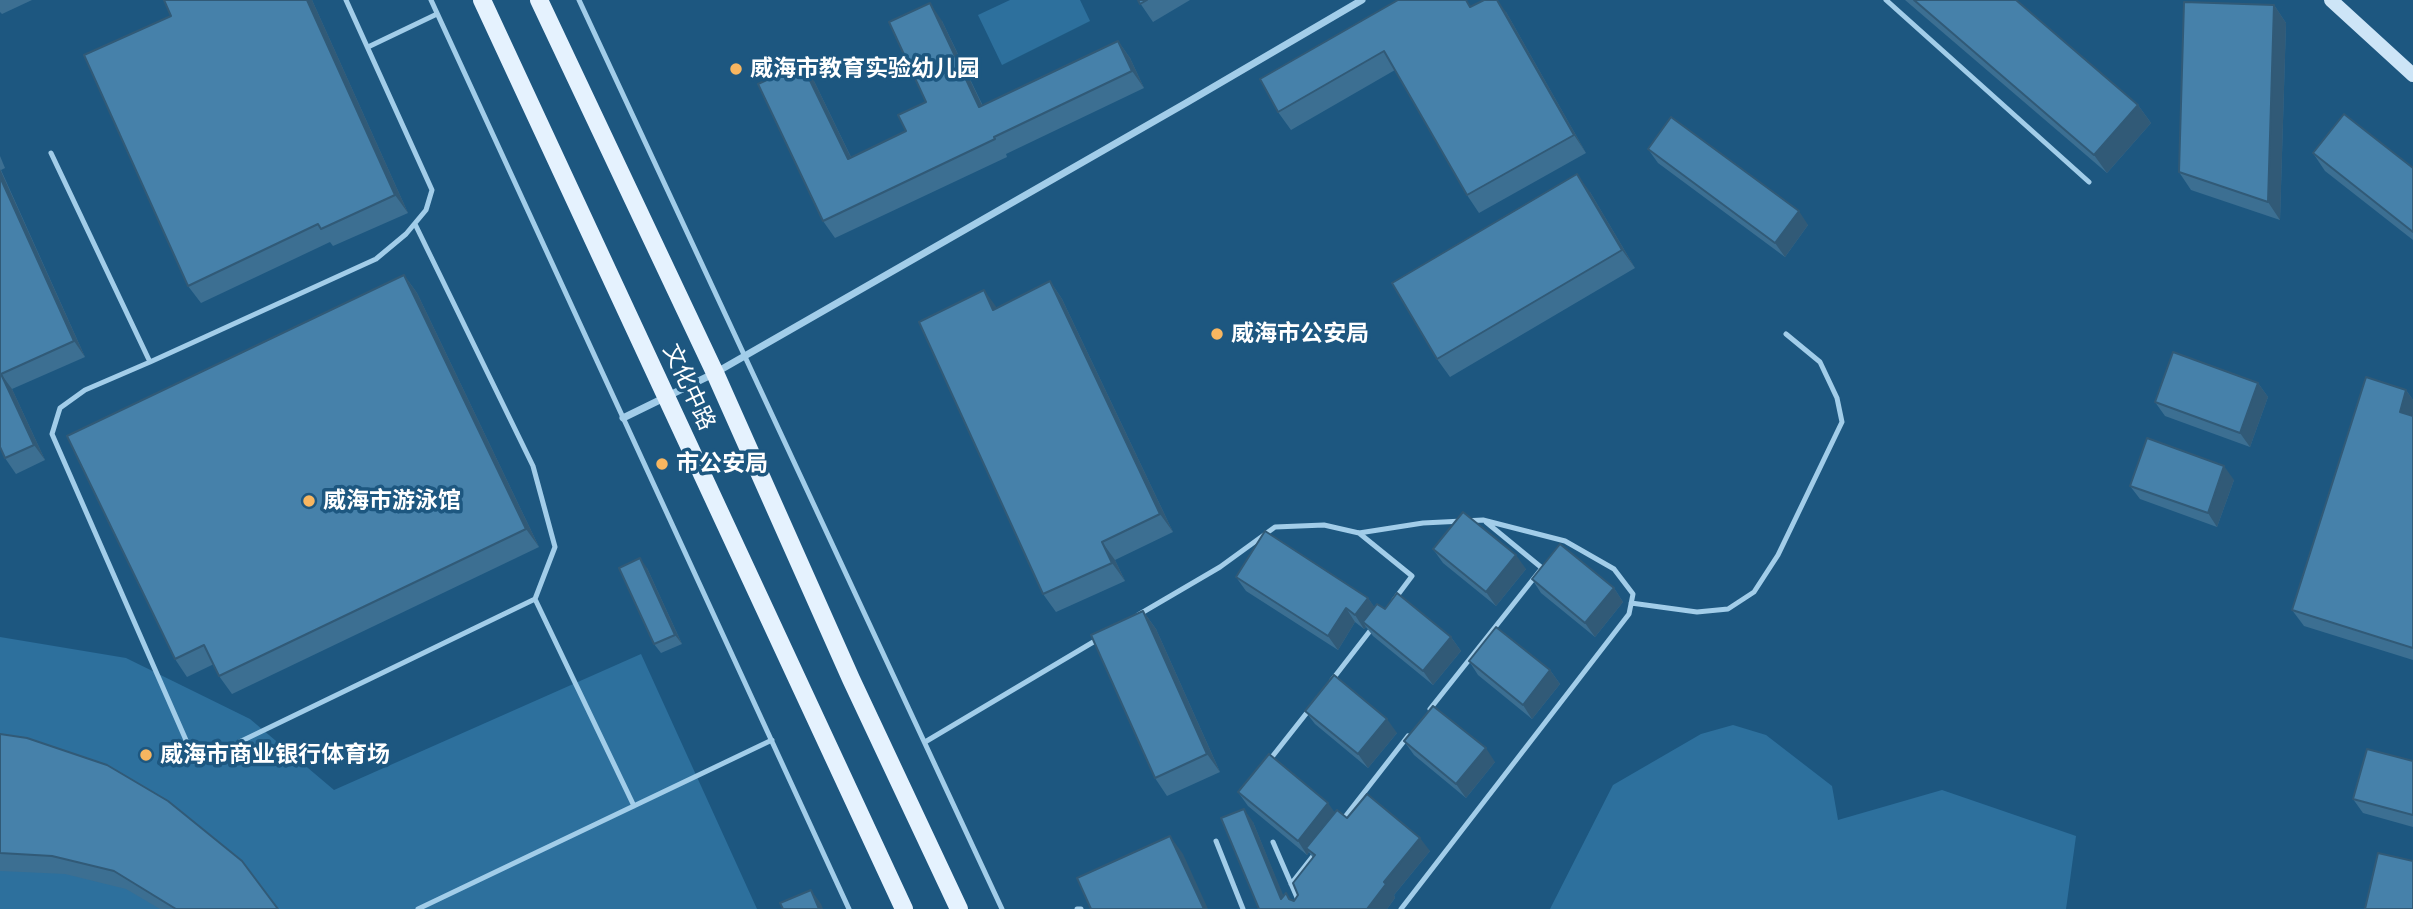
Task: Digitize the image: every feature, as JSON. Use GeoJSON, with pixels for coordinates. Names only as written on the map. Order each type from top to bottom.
{"type":"FeatureCollection","features":[{"type":"Feature","properties":{"kind":"main road","name":"文化中路"},"geometry":{"type":"LineString","coordinates":[[482,0],[904,909]]}},
{"type":"Feature","properties":{"kind":"main road","name":"文化中路"},"geometry":{"type":"LineString","coordinates":[[539,0],[715,373],[851,679],[959,909]]}},
{"type":"Feature","properties":{"kind":"main road"},"geometry":{"type":"LineString","coordinates":[[2331,0],[2413,75]]}},
{"type":"Feature","properties":{"kind":"street"},"geometry":{"type":"LineString","coordinates":[[623,418],[715,373],[1362,0]]}},
{"type":"Feature","properties":{"kind":"lane"},"geometry":{"type":"LineString","coordinates":[[346,0],[432,190],[426,210],[415,223],[406,234],[376,259],[85,390],[60,408],[52,434],[196,763],[535,598],[555,547],[533,466],[415,223]]}},
{"type":"Feature","properties":{"kind":"lane"},"geometry":{"type":"LineString","coordinates":[[431,0],[849,909]]}},
{"type":"Feature","properties":{"kind":"lane"},"geometry":{"type":"LineString","coordinates":[[579,0],[1002,909]]}},
{"type":"Feature","properties":{"kind":"lane"},"geometry":{"type":"LineString","coordinates":[[1886,0],[2089,182]]}},
{"type":"Feature","properties":{"kind":"lane"},"geometry":{"type":"LineString","coordinates":[[368,47],[437,14]]}},
{"type":"Feature","properties":{"kind":"lane"},"geometry":{"type":"LineString","coordinates":[[51,153],[150,362]]}},
{"type":"Feature","properties":{"kind":"lane"},"geometry":{"type":"LineString","coordinates":[[1631,603],[1698,612],[1728,609],[1754,592],[1777,555],[1842,422],[1837,398],[1820,362],[1786,334]]}},
{"type":"Feature","properties":{"kind":"lane"},"geometry":{"type":"LineString","coordinates":[[1430,710],[1542,568],[1483,520]]}},
{"type":"Feature","properties":{"kind":"lane"},"geometry":{"type":"LineString","coordinates":[[1126,623],[1220,567],[1275,527],[1324,525],[1359,533],[1423,523],[1483,520],[1565,541],[1614,569],[1633,594],[1629,614],[1401,909]]}},
{"type":"Feature","properties":{"kind":"lane"},"geometry":{"type":"LineString","coordinates":[[1359,533],[1412,576],[1387,609]]}},
{"type":"Feature","properties":{"kind":"lane"},"geometry":{"type":"LineString","coordinates":[[535,598],[634,806]]}},
{"type":"Feature","properties":{"kind":"lane"},"geometry":{"type":"LineString","coordinates":[[1327,686],[1378,620]]}},
{"type":"Feature","properties":{"kind":"lane"},"geometry":{"type":"LineString","coordinates":[[925,741],[1102,637]]}},
{"type":"Feature","properties":{"kind":"lane"},"geometry":{"type":"LineString","coordinates":[[1268,762],[1310,708]]}},
{"type":"Feature","properties":{"kind":"lane"},"geometry":{"type":"LineString","coordinates":[[1334,830],[1412,732]]}},
{"type":"Feature","properties":{"kind":"lane"},"geometry":{"type":"LineString","coordinates":[[418,909],[772,740]]}},
{"type":"Feature","properties":{"kind":"lane"},"geometry":{"type":"LineString","coordinates":[[1216,841],[1243,909]]}},
{"type":"Feature","properties":{"kind":"lane"},"geometry":{"type":"LineString","coordinates":[[1291,884],[1326,841]]}},
{"type":"Feature","properties":{"kind":"lane"},"geometry":{"type":"LineString","coordinates":[[1273,842],[1302,909]]}},
{"type":"Feature","properties":{"kind":"shaded area"},"geometry":{"type":"Polygon","coordinates":[[[1010,0],[1080,0],[1090,21],[1002,65],[978,15],[1010,0]]]}},
{"type":"Feature","properties":{"kind":"shaded area","name":"威海市商业银行体育场"},"geometry":{"type":"Polygon","coordinates":[[[0,637],[126,658],[250,719],[334,790],[641,654],[757,909],[0,909],[0,637]]]}},
{"type":"Feature","properties":{"kind":"shaded area"},"geometry":{"type":"Polygon","coordinates":[[[1733,725],[1766,735],[1832,786],[1838,820],[1942,790],[2076,836],[2066,909],[1550,909],[1613,785],[1701,734],[1733,725]]]}},
{"type":"Feature","properties":{"kind":"building"},"geometry":{"type":"Polygon","coordinates":[[[164,0],[307,0],[395,195],[321,229],[318,224],[188,286],[84,55],[171,16],[164,0]]]}},
{"type":"Feature","properties":{"kind":"building"},"geometry":{"type":"Polygon","coordinates":[[[1398,0],[1466,0],[1470,7],[1484,0],[1497,0],[1574,135],[1467,195],[1384,51],[1278,112],[1260,79],[1398,0]]]}},
{"type":"Feature","properties":{"kind":"building"},"geometry":{"type":"Polygon","coordinates":[[[1914,0],[2016,0],[2138,105],[2094,155],[1914,0]]]}},
{"type":"Feature","properties":{"kind":"building"},"geometry":{"type":"Polygon","coordinates":[[[2184,2],[2274,5],[2268,202],[2179,172],[2184,2]]]}},
{"type":"Feature","properties":{"kind":"building"},"geometry":{"type":"Polygon","coordinates":[[[930,3],[979,107],[1118,41],[1132,71],[823,221],[758,84],[802,64],[848,159],[906,131],[898,115],[926,102],[889,22],[930,3]]]}},
{"type":"Feature","properties":{"kind":"building"},"geometry":{"type":"Polygon","coordinates":[[[2344,114],[2413,168],[2413,232],[2313,153],[2344,114]]]}},
{"type":"Feature","properties":{"kind":"building"},"geometry":{"type":"Polygon","coordinates":[[[1671,117],[1799,211],[1775,243],[1648,149],[1671,117]]]}},
{"type":"Feature","properties":{"kind":"building"},"geometry":{"type":"Polygon","coordinates":[[[1577,174],[1622,250],[1437,359],[1392,283],[1577,174]]]}},
{"type":"Feature","properties":{"kind":"building"},"geometry":{"type":"Polygon","coordinates":[[[0,177],[74,341],[1,374],[34,445],[5,458],[0,447],[0,177]]]}},
{"type":"Feature","properties":{"kind":"building","name":"威海市游泳馆"},"geometry":{"type":"Polygon","coordinates":[[[404,275],[526,529],[219,676],[204,645],[175,659],[67,436],[404,275]]]}},
{"type":"Feature","properties":{"kind":"building"},"geometry":{"type":"Polygon","coordinates":[[[1050,281],[1160,514],[1102,542],[1112,563],[1043,594],[919,322],[984,290],[993,310],[1050,281]]]}},
{"type":"Feature","properties":{"kind":"building"},"geometry":{"type":"Polygon","coordinates":[[[2173,352],[2258,383],[2240,433],[2155,402],[2173,352]]]}},
{"type":"Feature","properties":{"kind":"building"},"geometry":{"type":"Polygon","coordinates":[[[2366,377],[2406,390],[2400,412],[2413,416],[2413,648],[2292,610],[2366,377]]]}},
{"type":"Feature","properties":{"kind":"building"},"geometry":{"type":"Polygon","coordinates":[[[2147,438],[2224,466],[2208,513],[2130,486],[2147,438]]]}},
{"type":"Feature","properties":{"kind":"building"},"geometry":{"type":"Polygon","coordinates":[[[1463,512],[1516,555],[1486,592],[1433,549],[1463,512]]]}},
{"type":"Feature","properties":{"kind":"building"},"geometry":{"type":"Polygon","coordinates":[[[1265,531],[1368,598],[1355,615],[1346,608],[1328,636],[1236,577],[1265,531]]]}},
{"type":"Feature","properties":{"kind":"building"},"geometry":{"type":"Polygon","coordinates":[[[1560,544],[1614,588],[1585,623],[1532,579],[1560,544]]]}},
{"type":"Feature","properties":{"kind":"building"},"geometry":{"type":"Polygon","coordinates":[[[640,558],[675,635],[654,644],[619,568],[640,558]]]}},
{"type":"Feature","properties":{"kind":"building"},"geometry":{"type":"Polygon","coordinates":[[[1397,593],[1451,637],[1423,671],[1363,622],[1377,604],[1385,609],[1397,593]]]}},
{"type":"Feature","properties":{"kind":"building"},"geometry":{"type":"Polygon","coordinates":[[[1143,611],[1207,754],[1155,778],[1091,635],[1143,611]]]}},
{"type":"Feature","properties":{"kind":"building"},"geometry":{"type":"Polygon","coordinates":[[[1496,627],[1550,670],[1523,705],[1469,661],[1496,627]]]}},
{"type":"Feature","properties":{"kind":"building"},"geometry":{"type":"Polygon","coordinates":[[[1334,675],[1387,719],[1358,754],[1305,711],[1334,675]]]}},
{"type":"Feature","properties":{"kind":"building"},"geometry":{"type":"Polygon","coordinates":[[[1433,706],[1486,748],[1456,784],[1404,741],[1433,706]]]}},
{"type":"Feature","properties":{"kind":"building"},"geometry":{"type":"Polygon","coordinates":[[[0,734],[27,738],[107,765],[168,801],[242,861],[278,909],[176,909],[114,871],[52,856],[0,853],[0,734]]]}},
{"type":"Feature","properties":{"kind":"building"},"geometry":{"type":"Polygon","coordinates":[[[2367,749],[2413,761],[2413,815],[2353,799],[2367,749]]]}},
{"type":"Feature","properties":{"kind":"building"},"geometry":{"type":"Polygon","coordinates":[[[1269,754],[1328,803],[1298,841],[1238,792],[1269,754]]]}},
{"type":"Feature","properties":{"kind":"building"},"geometry":{"type":"Polygon","coordinates":[[[1367,794],[1420,838],[1384,882],[1386,884],[1367,909],[1259,909],[1221,818],[1244,809],[1281,899],[1286,893],[1289,899],[1294,901],[1298,895],[1293,883],[1315,855],[1306,848],[1337,810],[1347,818],[1367,794]]]}},
{"type":"Feature","properties":{"kind":"building"},"geometry":{"type":"Polygon","coordinates":[[[1170,836],[1204,909],[1091,909],[1077,878],[1170,836]]]}},
{"type":"Feature","properties":{"kind":"building"},"geometry":{"type":"Polygon","coordinates":[[[2378,853],[2413,861],[2413,909],[2365,909],[2378,853]]]}},
{"type":"Feature","properties":{"kind":"building"},"geometry":{"type":"Polygon","coordinates":[[[811,890],[819,909],[783,909],[780,903],[811,890]]]}},
{"type":"Feature","properties":{"kind":"place","name":"威海市教育实验幼儿园"},"geometry":{"type":"Point","coordinates":[736,69]}},
{"type":"Feature","properties":{"kind":"place","name":"威海市公安局"},"geometry":{"type":"Point","coordinates":[1217,334]}},
{"type":"Feature","properties":{"kind":"place","name":"市公安局"},"geometry":{"type":"Point","coordinates":[662,464]}},
{"type":"Feature","properties":{"kind":"place","name":"威海市游泳馆"},"geometry":{"type":"Point","coordinates":[309,501]}},
{"type":"Feature","properties":{"kind":"place","name":"威海市商业银行体育场"},"geometry":{"type":"Point","coordinates":[146,755]}}]}
